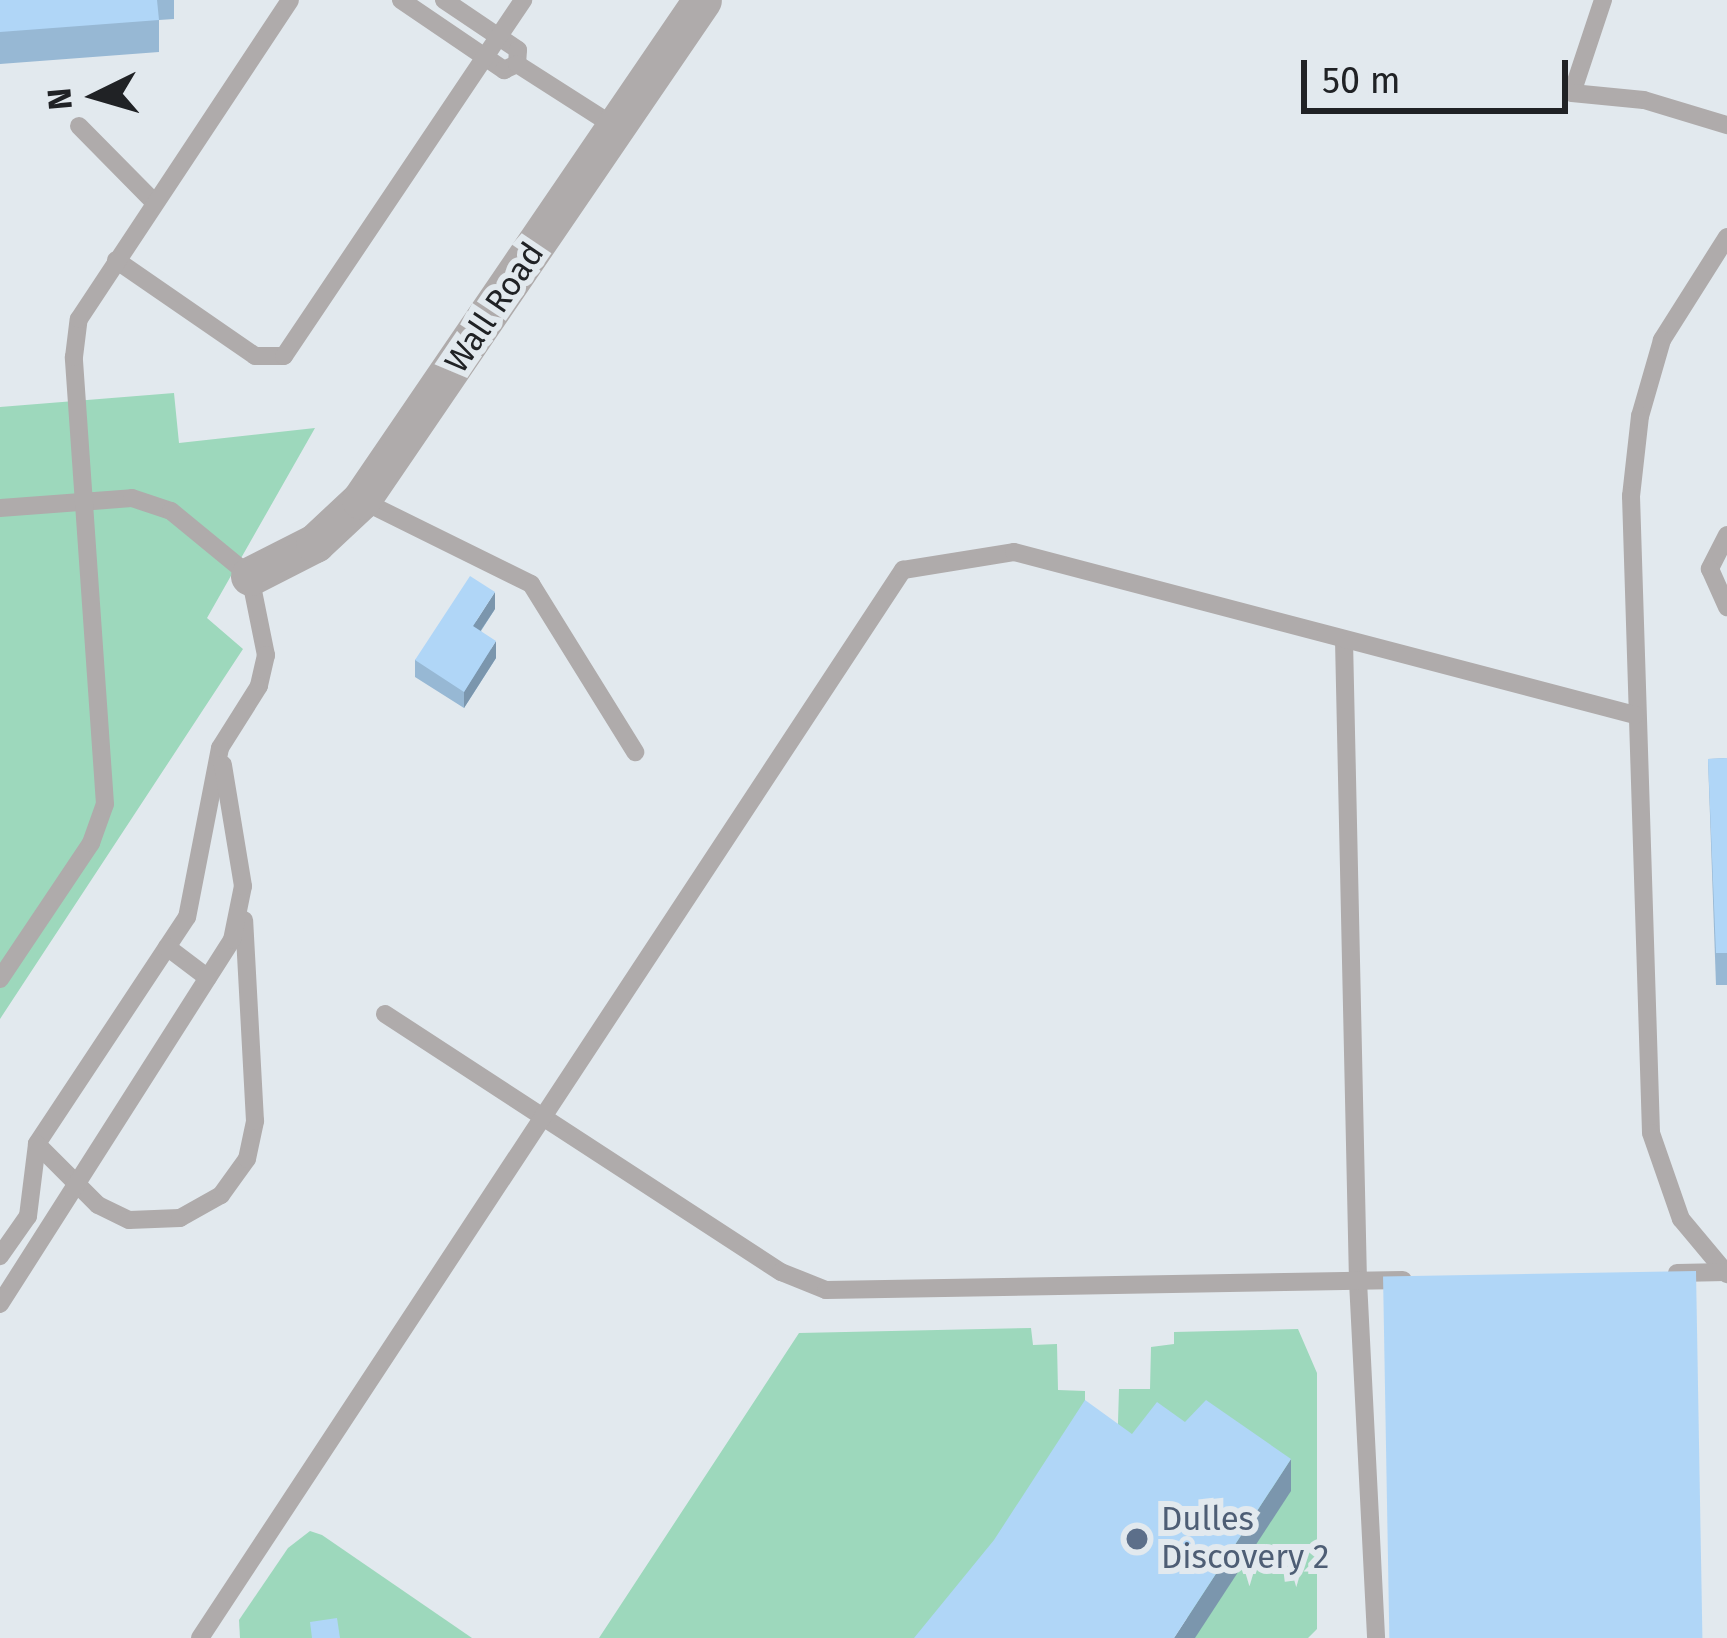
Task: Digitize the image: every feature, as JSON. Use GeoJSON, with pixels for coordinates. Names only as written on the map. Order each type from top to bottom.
{"type":"FeatureCollection","features":[{"type":"Feature","properties":{"kind":"street","name":"Wall Road"},"geometry":{"type":"LineString","coordinates":[[250,576],[314,543],[361,500],[702,0]]}},
{"type":"Feature","properties":{"kind":"lane"},"geometry":{"type":"LineString","coordinates":[[0,979],[91,843],[105,804],[75,336],[116,260],[290,0]]}},
{"type":"Feature","properties":{"kind":"lane"},"geometry":{"type":"LineString","coordinates":[[401,0],[504,70],[517,64]]}},
{"type":"Feature","properties":{"kind":"lane"},"geometry":{"type":"LineString","coordinates":[[444,0],[518,50],[517,64]]}},
{"type":"Feature","properties":{"kind":"lane"},"geometry":{"type":"LineString","coordinates":[[116,260],[255,356],[284,356],[523,0]]}},
{"type":"Feature","properties":{"kind":"lane"},"geometry":{"type":"LineString","coordinates":[[1603,0],[1572,92],[1644,100],[1727,125]]}},
{"type":"Feature","properties":{"kind":"lane"},"geometry":{"type":"LineString","coordinates":[[517,64],[617,128]]}},
{"type":"Feature","properties":{"kind":"lane"},"geometry":{"type":"LineString","coordinates":[[79,126],[154,202]]}},
{"type":"Feature","properties":{"kind":"lane"},"geometry":{"type":"LineString","coordinates":[[1726,1273],[1681,1219],[1651,1133],[1631,496],[1640,416],[1678,306],[1727,237]]}},
{"type":"Feature","properties":{"kind":"lane"},"geometry":{"type":"LineString","coordinates":[[0,508],[132,498],[171,511],[250,576],[266,656],[259,686],[220,748],[202,870],[167,947],[38,1144],[28,1216],[0,1256]]}},
{"type":"Feature","properties":{"kind":"lane"},"geometry":{"type":"LineString","coordinates":[[361,500],[531,584],[635,752]]}},
{"type":"Feature","properties":{"kind":"lane"},"geometry":{"type":"LineString","coordinates":[[1727,536],[1710,569],[1727,607]]}},
{"type":"Feature","properties":{"kind":"lane"},"geometry":{"type":"LineString","coordinates":[[200,1638],[903,570],[1014,552],[1635,716]]}},
{"type":"Feature","properties":{"kind":"lane"},"geometry":{"type":"LineString","coordinates":[[1344,640],[1358,1281],[1376,1638]]}},
{"type":"Feature","properties":{"kind":"lane"},"geometry":{"type":"LineString","coordinates":[[38,1144],[115,1216],[164,1220],[202,1210],[236,1179],[255,1121],[243,886],[220,748]]}},
{"type":"Feature","properties":{"kind":"lane"},"geometry":{"type":"LineString","coordinates":[[0,1304],[232,940],[243,886]]}},
{"type":"Feature","properties":{"kind":"lane"},"geometry":{"type":"LineString","coordinates":[[167,947],[208,978]]}},
{"type":"Feature","properties":{"kind":"lane"},"geometry":{"type":"LineString","coordinates":[[385,1014],[782,1272],[826,1290],[1427,1279]]}},
{"type":"Feature","properties":{"kind":"lane"},"geometry":{"type":"LineString","coordinates":[[1657,1273],[1726,1273]]}},
{"type":"Feature","properties":{"kind":"green space"},"geometry":{"type":"Polygon","coordinates":[[[174,393],[179,443],[315,428],[207,618],[243,649],[0,1019],[0,407],[174,393]]]}},
{"type":"Feature","properties":{"kind":"green space"},"geometry":{"type":"Polygon","coordinates":[[[1031,1328],[1033,1345],[1057,1344],[1058,1390],[1085,1391],[1085,1432],[940,1638],[599,1638],[799,1333],[1031,1328]]]}},
{"type":"Feature","properties":{"kind":"green space"},"geometry":{"type":"Polygon","coordinates":[[[1298,1329],[1317,1373],[1317,1629],[1308,1638],[1195,1638],[1117,1455],[1119,1389],[1150,1389],[1151,1347],[1174,1344],[1174,1332],[1298,1329]]]}},
{"type":"Feature","properties":{"kind":"green space"},"geometry":{"type":"Polygon","coordinates":[[[310,1531],[472,1638],[240,1638],[239,1620],[288,1548],[310,1531]]]}},
{"type":"Feature","properties":{"kind":"building"},"geometry":{"type":"Polygon","coordinates":[[[0,0],[157,0],[159,20],[0,32],[0,0]]]}},
{"type":"Feature","properties":{"kind":"building"},"geometry":{"type":"Polygon","coordinates":[[[470,576],[495,592],[473,626],[496,641],[464,692],[415,660],[470,576]]]}},
{"type":"Feature","properties":{"kind":"building"},"geometry":{"type":"Polygon","coordinates":[[[1727,758],[1727,953],[1716,953],[1708,759],[1727,758]]]}},
{"type":"Feature","properties":{"kind":"building"},"geometry":{"type":"Polygon","coordinates":[[[1696,1271],[1702,1638],[1389,1638],[1383,1276],[1696,1271]]]}},
{"type":"Feature","properties":{"kind":"building","name":"Dulles Discovery 2"},"geometry":{"type":"Polygon","coordinates":[[[1085,1400],[1132,1434],[1157,1402],[1185,1422],[1206,1400],[1291,1459],[1174,1638],[914,1638],[994,1540],[1085,1400]]]}},
{"type":"Feature","properties":{"kind":"building"},"geometry":{"type":"Polygon","coordinates":[[[337,1618],[340,1638],[312,1638],[310,1622],[337,1618]]]}},
{"type":"Feature","properties":{"kind":"place","name":"Dulles Discovery 2"},"geometry":{"type":"Point","coordinates":[1137,1539]}}]}
